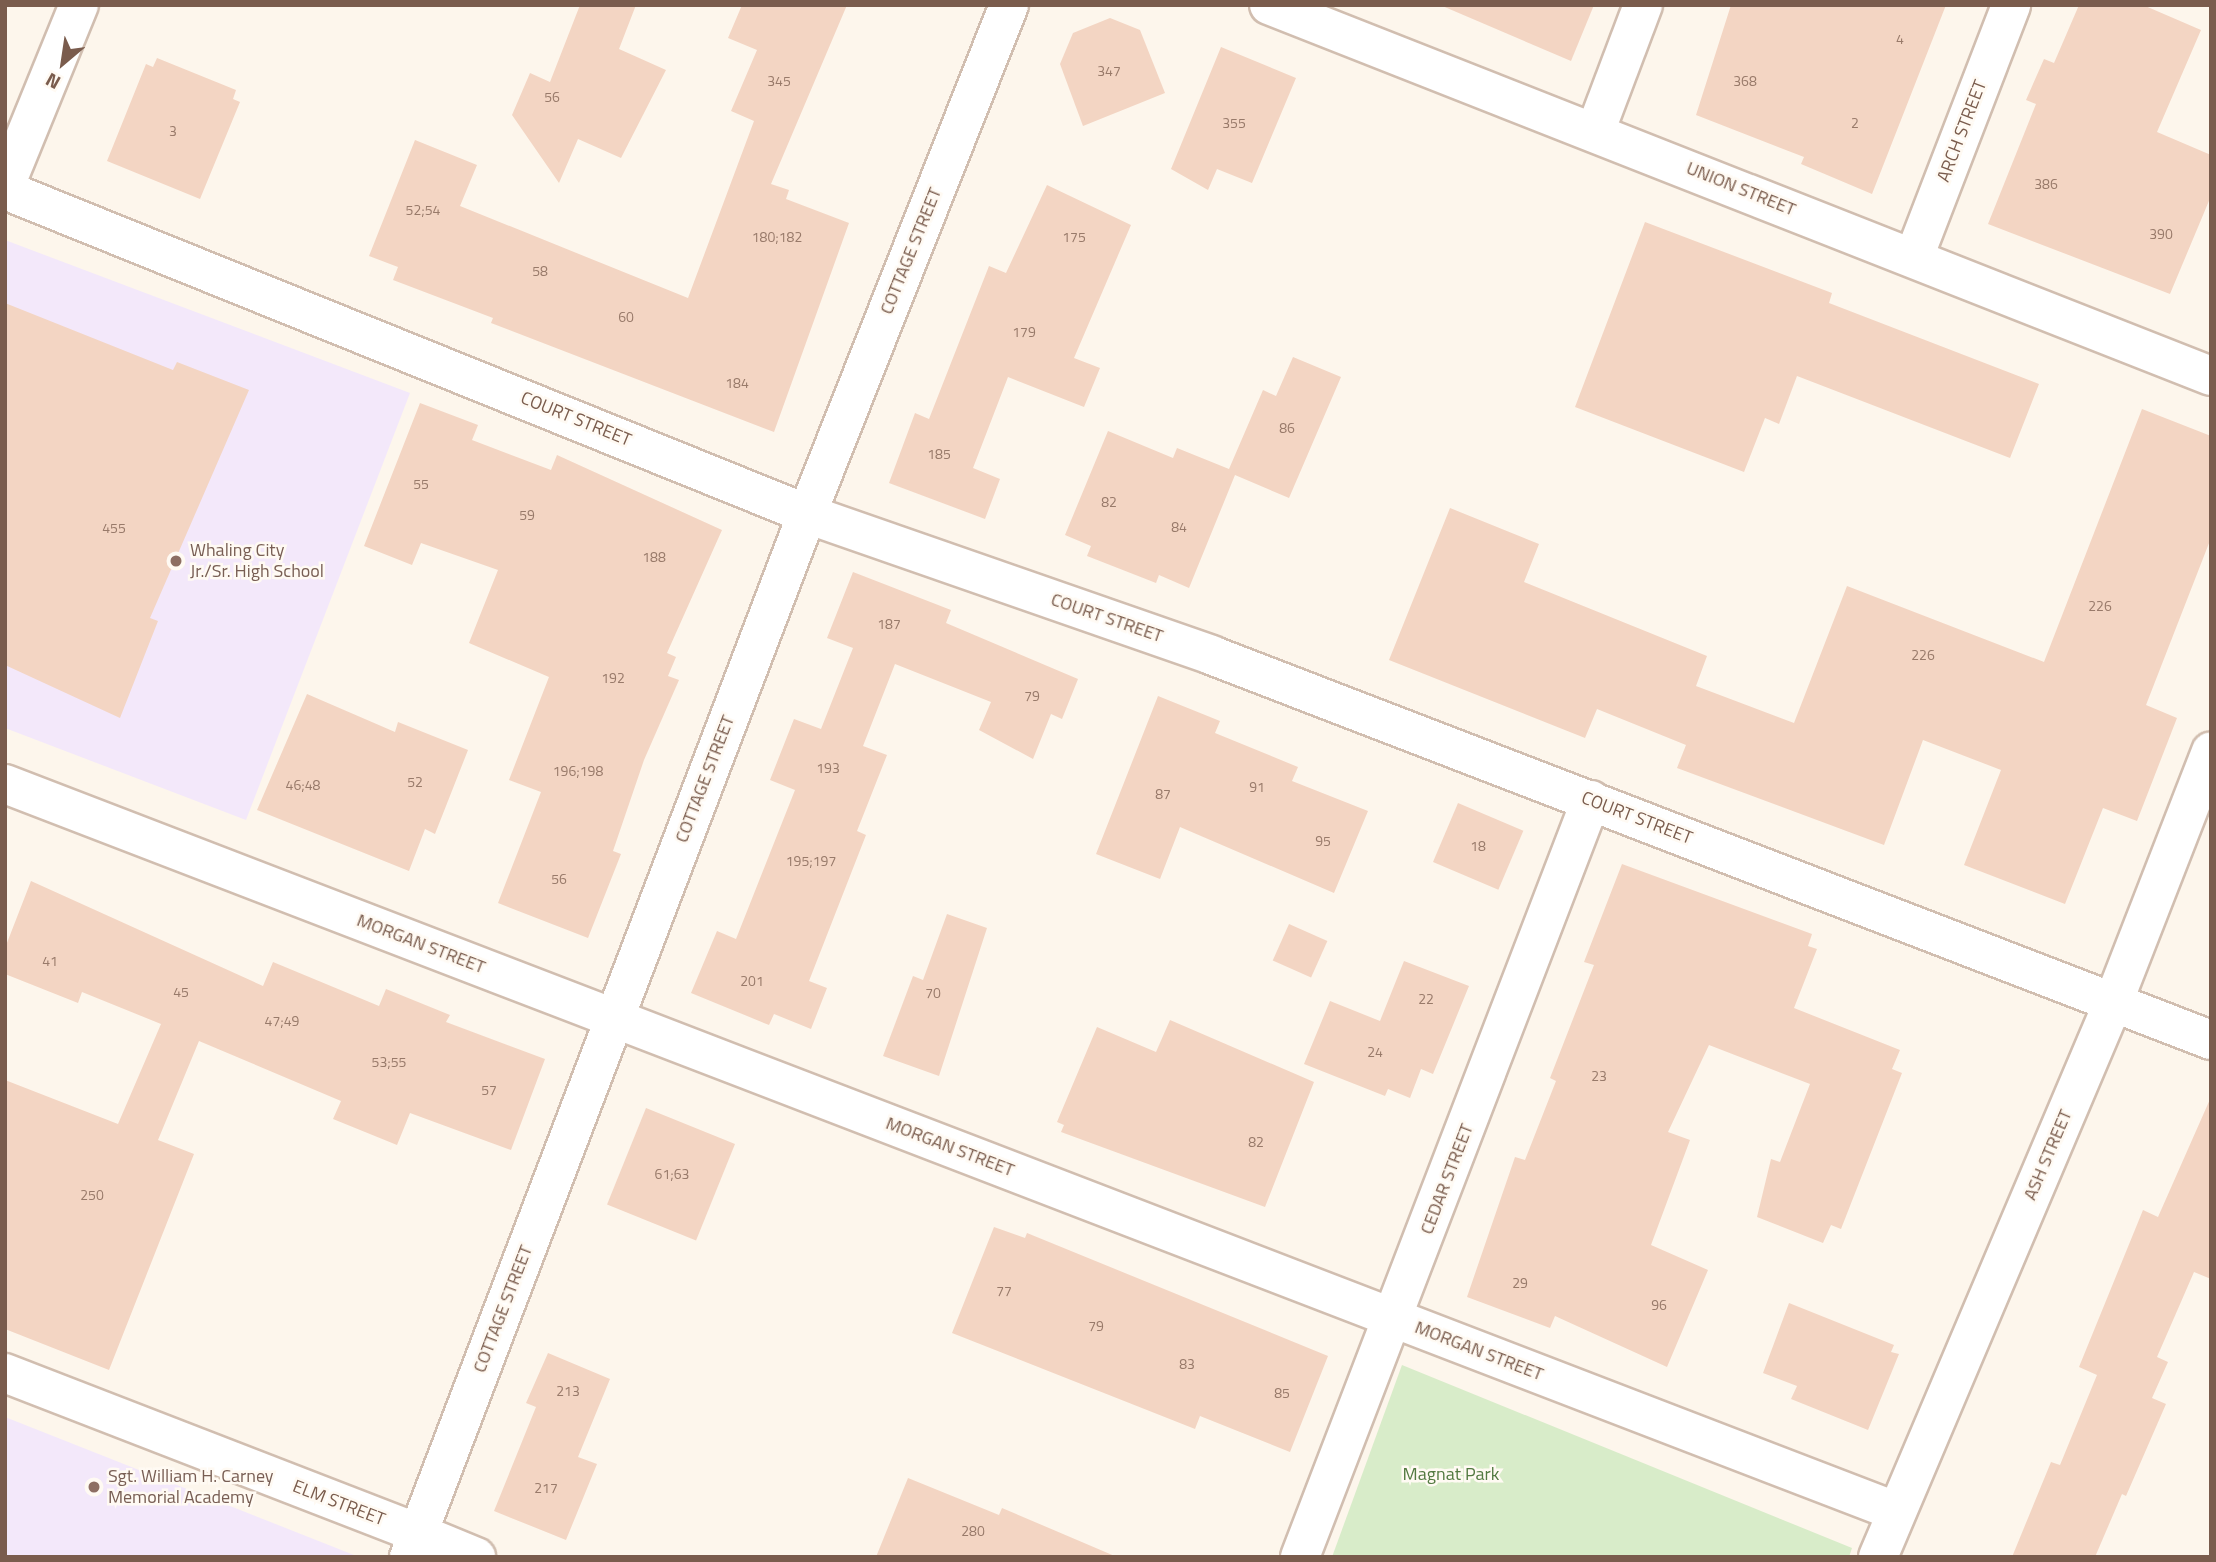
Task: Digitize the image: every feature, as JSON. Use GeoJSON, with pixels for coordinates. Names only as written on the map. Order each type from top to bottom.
{"type":"FeatureCollection","features":[{"type":"Feature","properties":{"kind":"street"},"geometry":{"type":"LineString","coordinates":[[5,188],[79,5]]}},
{"type":"Feature","properties":{"kind":"street","name":"COTTAGE STREET"},"geometry":{"type":"LineString","coordinates":[[414,1545],[807,514],[1009,5]]}},
{"type":"Feature","properties":{"kind":"street","name":"UNION STREET"},"geometry":{"type":"LineString","coordinates":[[1269,5],[2211,376]]}},
{"type":"Feature","properties":{"kind":"street"},"geometry":{"type":"LineString","coordinates":[[1595,132],[1643,5]]}},
{"type":"Feature","properties":{"kind":"street","name":"ARCH STREET"},"geometry":{"type":"LineString","coordinates":[[1914,257],[2011,5]]}},
{"type":"Feature","properties":{"kind":"street","name":"COURT STREET"},"geometry":{"type":"LineString","coordinates":[[5,188],[807,514],[1211,654],[2211,1040]]}},
{"type":"Feature","properties":{"kind":"street","name":"ASH STREET"},"geometry":{"type":"LineString","coordinates":[[1878,1557],[1895,1511],[2113,1003],[2211,751]]}},
{"type":"Feature","properties":{"kind":"street","name":"MORGAN STREET"},"geometry":{"type":"LineString","coordinates":[[5,784],[1895,1511]]}},
{"type":"Feature","properties":{"kind":"street","name":"CEDAR STREET"},"geometry":{"type":"LineString","coordinates":[[1300,1557],[1591,800]]}},
{"type":"Feature","properties":{"kind":"street","name":"ELM STREET"},"geometry":{"type":"LineString","coordinates":[[5,1373],[414,1545],[476,1557]]}},
{"type":"Feature","properties":{"kind":"shaded area","name":"Whaling City Jr./Sr. High School"},"geometry":{"type":"Polygon","coordinates":[[[5,240],[410,393],[246,820],[5,728],[5,240]]]}},
{"type":"Feature","properties":{"kind":"shaded area","name":"Sgt. William H. Carney Memorial Academy"},"geometry":{"type":"Polygon","coordinates":[[[5,1417],[359,1557],[5,1557],[5,1417]]]}},
{"type":"Feature","properties":{"kind":"green space","name":"Magnat Park"},"geometry":{"type":"Polygon","coordinates":[[[1402,1365],[1852,1548],[1849,1557],[1332,1557],[1402,1365]]]}},
{"type":"Feature","properties":{"kind":"building"},"geometry":{"type":"Polygon","coordinates":[[[580,5],[636,5],[619,49],[666,70],[621,158],[578,139],[559,183],[512,115],[530,73],[550,82],[580,5]]]}},
{"type":"Feature","properties":{"kind":"building"},"geometry":{"type":"Polygon","coordinates":[[[742,5],[847,5],[771,184],[789,190],[786,199],[849,223],[774,432],[491,323],[493,318],[393,280],[398,267],[369,256],[415,140],[477,165],[460,206],[688,298],[754,121],[731,111],[757,50],[728,38],[742,5]]]}},
{"type":"Feature","properties":{"kind":"building"},"geometry":{"type":"Polygon","coordinates":[[[1440,5],[1594,5],[1571,61],[1440,5]]]}},
{"type":"Feature","properties":{"kind":"building"},"geometry":{"type":"Polygon","coordinates":[[[1731,5],[1946,5],[1872,194],[1801,164],[1804,157],[1696,115],[1731,5]]]}},
{"type":"Feature","properties":{"kind":"building"},"geometry":{"type":"Polygon","coordinates":[[[2079,5],[2143,5],[2201,30],[2157,132],[2211,155],[2211,196],[2170,294],[1988,224],[2036,104],[2026,100],[2044,59],[2054,63],[2079,5]]]}},
{"type":"Feature","properties":{"kind":"building"},"geometry":{"type":"Polygon","coordinates":[[[1110,18],[1140,30],[1165,93],[1083,126],[1060,64],[1073,33],[1110,18]]]}},
{"type":"Feature","properties":{"kind":"building"},"geometry":{"type":"Polygon","coordinates":[[[1221,47],[1296,78],[1252,183],[1217,169],[1208,190],[1171,169],[1221,47]]]}},
{"type":"Feature","properties":{"kind":"building"},"geometry":{"type":"Polygon","coordinates":[[[157,58],[236,90],[233,99],[240,102],[200,199],[107,161],[146,64],[153,67],[157,58]]]}},
{"type":"Feature","properties":{"kind":"building"},"geometry":{"type":"Polygon","coordinates":[[[1047,185],[1131,225],[1074,358],[1100,368],[1084,407],[1008,377],[973,468],[1000,479],[985,519],[889,483],[915,413],[929,419],[989,266],[1006,273],[1047,185]]]}},
{"type":"Feature","properties":{"kind":"building"},"geometry":{"type":"Polygon","coordinates":[[[1645,222],[1832,293],[1829,303],[2039,384],[2010,458],[1797,376],[1779,424],[1765,418],[1744,472],[1575,407],[1645,222]]]}},
{"type":"Feature","properties":{"kind":"building"},"geometry":{"type":"Polygon","coordinates":[[[5,303],[173,370],[177,362],[249,390],[150,618],[158,621],[120,718],[5,665],[5,303]]]}},
{"type":"Feature","properties":{"kind":"building"},"geometry":{"type":"Polygon","coordinates":[[[1293,357],[1341,377],[1289,498],[1235,475],[1189,588],[1159,575],[1156,583],[1087,556],[1091,546],[1065,535],[1108,431],[1173,458],[1177,448],[1229,469],[1263,390],[1276,396],[1293,357]]]}},
{"type":"Feature","properties":{"kind":"building"},"geometry":{"type":"Polygon","coordinates":[[[420,403],[478,425],[472,440],[551,470],[557,455],[722,530],[667,653],[676,657],[668,676],[679,680],[644,760],[613,851],[621,854],[588,938],[498,903],[541,792],[509,780],[549,677],[469,643],[498,570],[421,543],[412,565],[364,546],[420,403]]]}},
{"type":"Feature","properties":{"kind":"building"},"geometry":{"type":"Polygon","coordinates":[[[2142,409],[2211,436],[2211,538],[2146,705],[2177,718],[2137,821],[2103,808],[2065,904],[1964,865],[2001,770],[1923,740],[1884,845],[1677,768],[1686,745],[1597,709],[1585,738],[1389,660],[1450,508],[1539,544],[1524,582],[1707,656],[1696,686],[1794,723],[1847,586],[2044,662],[2142,409]]]}},
{"type":"Feature","properties":{"kind":"building"},"geometry":{"type":"Polygon","coordinates":[[[853,572],[951,610],[946,623],[1078,679],[1062,719],[1051,714],[1033,759],[979,730],[991,702],[895,664],[863,746],[887,755],[857,831],[866,835],[809,981],[827,988],[811,1029],[774,1014],[769,1025],[691,993],[717,931],[736,939],[795,790],[770,780],[794,719],[821,729],[853,648],[827,638],[853,572]]]}},
{"type":"Feature","properties":{"kind":"building"},"geometry":{"type":"Polygon","coordinates":[[[307,694],[395,732],[398,722],[468,750],[435,834],[425,829],[409,871],[257,810],[307,694]]]}},
{"type":"Feature","properties":{"kind":"building"},"geometry":{"type":"Polygon","coordinates":[[[1158,696],[1220,721],[1215,733],[1298,767],[1292,781],[1368,811],[1334,893],[1180,827],[1160,879],[1096,854],[1158,696]]]}},
{"type":"Feature","properties":{"kind":"building"},"geometry":{"type":"Polygon","coordinates":[[[1458,803],[1523,831],[1498,890],[1433,862],[1458,803]]]}},
{"type":"Feature","properties":{"kind":"building"},"geometry":{"type":"Polygon","coordinates":[[[1622,864],[1812,934],[1808,946],[1817,949],[1794,1008],[1900,1050],[1892,1069],[1902,1073],[1841,1229],[1831,1225],[1823,1243],[1757,1217],[1771,1159],[1780,1162],[1810,1084],[1709,1045],[1668,1132],[1690,1140],[1651,1245],[1708,1270],[1667,1367],[1555,1316],[1550,1328],[1467,1297],[1515,1157],[1525,1160],[1556,1081],[1550,1078],[1594,965],[1584,962],[1622,864]]]}},
{"type":"Feature","properties":{"kind":"building"},"geometry":{"type":"Polygon","coordinates":[[[31,881],[263,986],[273,962],[379,1006],[386,989],[450,1015],[446,1022],[545,1059],[511,1150],[410,1113],[397,1145],[333,1119],[341,1101],[199,1041],[158,1140],[194,1154],[109,1370],[5,1329],[5,1080],[118,1124],[161,1024],[82,992],[78,1003],[5,974],[5,948],[31,881]]]}},
{"type":"Feature","properties":{"kind":"building"},"geometry":{"type":"Polygon","coordinates":[[[947,914],[987,928],[939,1076],[883,1056],[913,976],[923,980],[947,914]]]}},
{"type":"Feature","properties":{"kind":"building"},"geometry":{"type":"Polygon","coordinates":[[[1289,924],[1327,941],[1311,978],[1273,961],[1289,924]]]}},
{"type":"Feature","properties":{"kind":"building"},"geometry":{"type":"Polygon","coordinates":[[[1404,961],[1469,986],[1433,1074],[1421,1069],[1410,1098],[1388,1089],[1385,1096],[1304,1064],[1330,1001],[1380,1021],[1404,961]]]}},
{"type":"Feature","properties":{"kind":"building"},"geometry":{"type":"Polygon","coordinates":[[[1170,1020],[1314,1082],[1265,1207],[1061,1132],[1064,1125],[1057,1122],[1097,1027],[1156,1052],[1170,1020]]]}},
{"type":"Feature","properties":{"kind":"building"},"geometry":{"type":"Polygon","coordinates":[[[2211,1097],[2211,1279],[2194,1272],[2157,1357],[2168,1362],[2152,1398],[2166,1404],[2126,1496],[2122,1494],[2095,1557],[2012,1557],[2051,1462],[2060,1465],[2097,1375],[2079,1367],[2143,1210],[2158,1217],[2211,1097]]]}},
{"type":"Feature","properties":{"kind":"building"},"geometry":{"type":"Polygon","coordinates":[[[646,1108],[735,1144],[696,1240],[607,1204],[646,1108]]]}},
{"type":"Feature","properties":{"kind":"building"},"geometry":{"type":"Polygon","coordinates":[[[994,1227],[1025,1238],[1027,1233],[1328,1356],[1290,1452],[1200,1416],[1195,1429],[952,1333],[994,1227]]]}},
{"type":"Feature","properties":{"kind":"building"},"geometry":{"type":"Polygon","coordinates":[[[1789,1303],[1894,1345],[1891,1352],[1899,1354],[1868,1430],[1791,1399],[1797,1386],[1763,1373],[1789,1303]]]}},
{"type":"Feature","properties":{"kind":"building"},"geometry":{"type":"Polygon","coordinates":[[[548,1353],[610,1379],[578,1457],[597,1464],[566,1540],[494,1511],[536,1407],[526,1403],[548,1353]]]}},
{"type":"Feature","properties":{"kind":"building"},"geometry":{"type":"Polygon","coordinates":[[[908,1478],[999,1515],[1002,1508],[1117,1557],[876,1557],[908,1478]]]}},
{"type":"Feature","properties":{"kind":"place","name":"Whaling City Jr./Sr. High School"},"geometry":{"type":"Point","coordinates":[176,561]}},
{"type":"Feature","properties":{"kind":"place","name":"Sgt. William H. Carney Memorial Academy"},"geometry":{"type":"Point","coordinates":[94,1487]}}]}
